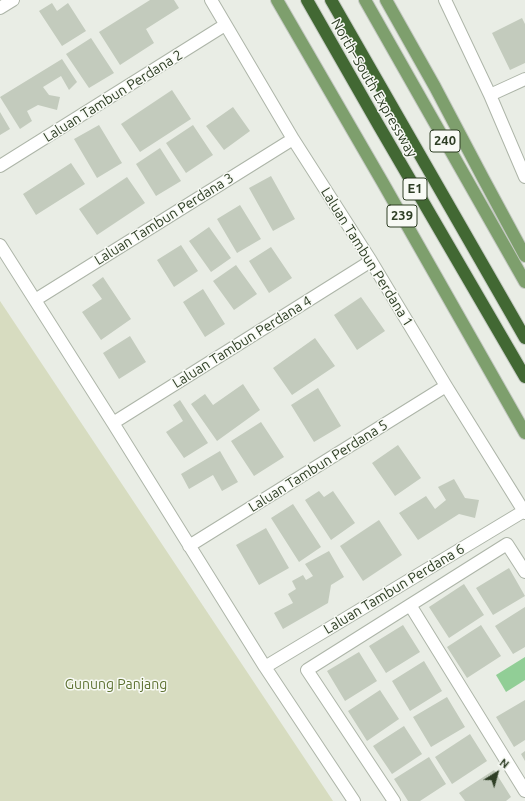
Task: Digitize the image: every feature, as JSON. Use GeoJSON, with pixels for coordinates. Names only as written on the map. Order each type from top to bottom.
{"type":"FeatureCollection","features":[{"type":"Feature","properties":{"kind":"highway","name":"North–South Expressway"},"geometry":{"type":"LineString","coordinates":[[307,0],[525,377]]}},
{"type":"Feature","properties":{"kind":"highway","name":"North–South Expressway"},"geometry":{"type":"LineString","coordinates":[[331,0],[525,338]]}},
{"type":"Feature","properties":{"kind":"main road","name":"239"},"geometry":{"type":"LineString","coordinates":[[277,0],[380,177],[525,433]]}},
{"type":"Feature","properties":{"kind":"main road","name":"240"},"geometry":{"type":"LineString","coordinates":[[364,0],[525,282]]}},
{"type":"Feature","properties":{"kind":"main road"},"geometry":{"type":"LineString","coordinates":[[386,0],[435,87],[525,256]]}},
{"type":"Feature","properties":{"kind":"street"},"geometry":{"type":"LineString","coordinates":[[0,8],[12,0]]}},
{"type":"Feature","properties":{"kind":"street","name":"Laluan Tambun Perdana 1"},"geometry":{"type":"LineString","coordinates":[[211,0],[293,139],[371,261],[524,512]]}},
{"type":"Feature","properties":{"kind":"street"},"geometry":{"type":"LineString","coordinates":[[445,0],[490,95],[525,177]]}},
{"type":"Feature","properties":{"kind":"street","name":"Laluan Tambun Perdana 2"},"geometry":{"type":"LineString","coordinates":[[0,166],[225,25]]}},
{"type":"Feature","properties":{"kind":"street"},"geometry":{"type":"LineString","coordinates":[[490,95],[525,79]]}},
{"type":"Feature","properties":{"kind":"street","name":"Laluan Tambun Perdana 3"},"geometry":{"type":"LineString","coordinates":[[35,300],[293,139]]}},
{"type":"Feature","properties":{"kind":"street"},"geometry":{"type":"LineString","coordinates":[[0,245],[265,667],[354,801]]}},
{"type":"Feature","properties":{"kind":"street","name":"Laluan Tambun Perdana 4"},"geometry":{"type":"LineString","coordinates":[[113,423],[371,261]]}},
{"type":"Feature","properties":{"kind":"street","name":"Laluan Tambun Perdana 5"},"geometry":{"type":"LineString","coordinates":[[189,546],[446,386]]}},
{"type":"Feature","properties":{"kind":"street","name":"Laluan Tambun Perdana 6"},"geometry":{"type":"LineString","coordinates":[[265,667],[524,512]]}},
{"type":"Feature","properties":{"kind":"street"},"geometry":{"type":"LineString","coordinates":[[394,801],[307,670],[508,544],[525,572]]}},
{"type":"Feature","properties":{"kind":"street"},"geometry":{"type":"LineString","coordinates":[[410,605],[525,791]]}},
{"type":"Feature","properties":{"kind":"green space","name":"Gunung Panjang"},"geometry":{"type":"Polygon","coordinates":[[[0,301],[333,801],[0,801],[0,301]]]}},
{"type":"Feature","properties":{"kind":"shaded area"},"geometry":{"type":"Polygon","coordinates":[[[525,657],[525,680],[506,692],[496,675],[525,657]]]}},
{"type":"Feature","properties":{"kind":"building"},"geometry":{"type":"Polygon","coordinates":[[[150,0],[174,0],[179,8],[146,29],[154,43],[120,65],[99,32],[150,0]]]}},
{"type":"Feature","properties":{"kind":"building"},"geometry":{"type":"Polygon","coordinates":[[[52,3],[57,11],[68,3],[86,31],[62,46],[39,11],[52,3]]]}},
{"type":"Feature","properties":{"kind":"building"},"geometry":{"type":"Polygon","coordinates":[[[522,18],[525,24],[525,63],[510,70],[492,33],[522,18]]]}},
{"type":"Feature","properties":{"kind":"building"},"geometry":{"type":"Polygon","coordinates":[[[91,38],[114,73],[89,88],[66,54],[91,38]]]}},
{"type":"Feature","properties":{"kind":"building"},"geometry":{"type":"Polygon","coordinates":[[[62,59],[77,82],[69,90],[61,76],[43,87],[49,95],[60,97],[57,110],[38,105],[27,111],[32,121],[20,129],[0,97],[62,59]]]}},
{"type":"Feature","properties":{"kind":"building"},"geometry":{"type":"Polygon","coordinates":[[[172,90],[191,119],[140,152],[121,124],[172,90]]]}},
{"type":"Feature","properties":{"kind":"building"},"geometry":{"type":"Polygon","coordinates":[[[233,107],[250,131],[224,150],[206,126],[233,107]]]}},
{"type":"Feature","properties":{"kind":"building"},"geometry":{"type":"Polygon","coordinates":[[[0,112],[10,129],[0,135],[0,112]]]}},
{"type":"Feature","properties":{"kind":"building"},"geometry":{"type":"Polygon","coordinates":[[[99,125],[122,163],[97,178],[74,139],[99,125]]]}},
{"type":"Feature","properties":{"kind":"building"},"geometry":{"type":"Polygon","coordinates":[[[193,125],[213,155],[186,173],[166,143],[193,125]]]}},
{"type":"Feature","properties":{"kind":"building"},"geometry":{"type":"Polygon","coordinates":[[[160,148],[181,181],[156,196],[136,164],[160,148]]]}},
{"type":"Feature","properties":{"kind":"building"},"geometry":{"type":"Polygon","coordinates":[[[71,163],[85,184],[36,215],[23,194],[71,163]]]}},
{"type":"Feature","properties":{"kind":"building"},"geometry":{"type":"Polygon","coordinates":[[[271,176],[295,219],[273,231],[249,188],[271,176]]]}},
{"type":"Feature","properties":{"kind":"building"},"geometry":{"type":"Polygon","coordinates":[[[127,177],[145,203],[97,235],[79,209],[127,177]]]}},
{"type":"Feature","properties":{"kind":"building"},"geometry":{"type":"Polygon","coordinates":[[[240,205],[261,239],[237,253],[217,219],[240,205]]]}},
{"type":"Feature","properties":{"kind":"building"},"geometry":{"type":"Polygon","coordinates":[[[209,227],[231,258],[211,272],[189,241],[209,227]]]}},
{"type":"Feature","properties":{"kind":"building"},"geometry":{"type":"Polygon","coordinates":[[[181,245],[198,271],[174,287],[157,260],[181,245]]]}},
{"type":"Feature","properties":{"kind":"building"},"geometry":{"type":"Polygon","coordinates":[[[271,247],[292,278],[269,293],[249,261],[271,247]]]}},
{"type":"Feature","properties":{"kind":"building"},"geometry":{"type":"Polygon","coordinates":[[[236,265],[257,294],[234,310],[213,281],[236,265]]]}},
{"type":"Feature","properties":{"kind":"building"},"geometry":{"type":"Polygon","coordinates":[[[103,277],[131,319],[101,340],[82,312],[102,299],[92,285],[103,277]]]}},
{"type":"Feature","properties":{"kind":"building"},"geometry":{"type":"Polygon","coordinates":[[[203,289],[225,324],[205,337],[183,302],[203,289]]]}},
{"type":"Feature","properties":{"kind":"building"},"geometry":{"type":"Polygon","coordinates":[[[361,297],[385,331],[357,350],[334,315],[361,297]]]}},
{"type":"Feature","properties":{"kind":"building"},"geometry":{"type":"Polygon","coordinates":[[[130,336],[146,362],[119,379],[103,353],[130,336]]]}},
{"type":"Feature","properties":{"kind":"building"},"geometry":{"type":"Polygon","coordinates":[[[315,338],[335,366],[292,395],[273,368],[315,338]]]}},
{"type":"Feature","properties":{"kind":"building"},"geometry":{"type":"Polygon","coordinates":[[[243,384],[260,410],[217,441],[191,404],[205,394],[213,405],[243,384]]]}},
{"type":"Feature","properties":{"kind":"building"},"geometry":{"type":"Polygon","coordinates":[[[318,388],[341,426],[314,442],[291,405],[318,388]]]}},
{"type":"Feature","properties":{"kind":"building"},"geometry":{"type":"Polygon","coordinates":[[[180,400],[208,443],[184,458],[166,432],[183,421],[173,405],[180,400]]]}},
{"type":"Feature","properties":{"kind":"building"},"geometry":{"type":"Polygon","coordinates":[[[261,422],[284,457],[254,476],[231,441],[261,422]]]}},
{"type":"Feature","properties":{"kind":"building"},"geometry":{"type":"Polygon","coordinates":[[[398,445],[421,478],[395,496],[372,463],[398,445]]]}},
{"type":"Feature","properties":{"kind":"building"},"geometry":{"type":"Polygon","coordinates":[[[220,451],[238,482],[222,491],[213,475],[189,489],[181,474],[220,451]]]}},
{"type":"Feature","properties":{"kind":"building"},"geometry":{"type":"Polygon","coordinates":[[[454,479],[465,498],[479,500],[475,518],[459,514],[418,540],[399,513],[426,496],[435,509],[446,500],[438,487],[454,479]]]}},
{"type":"Feature","properties":{"kind":"building"},"geometry":{"type":"Polygon","coordinates":[[[319,491],[324,497],[333,491],[355,523],[331,540],[305,500],[319,491]]]}},
{"type":"Feature","properties":{"kind":"building"},"geometry":{"type":"Polygon","coordinates":[[[293,504],[321,547],[299,562],[271,518],[293,504]]]}},
{"type":"Feature","properties":{"kind":"building"},"geometry":{"type":"Polygon","coordinates":[[[379,520],[402,555],[363,581],[340,546],[379,520]]]}},
{"type":"Feature","properties":{"kind":"building"},"geometry":{"type":"Polygon","coordinates":[[[266,528],[289,568],[259,585],[236,545],[266,528]]]}},
{"type":"Feature","properties":{"kind":"building"},"geometry":{"type":"Polygon","coordinates":[[[329,551],[344,577],[331,585],[328,603],[283,629],[274,613],[293,603],[288,594],[296,589],[292,581],[303,575],[306,580],[313,576],[305,564],[329,551]]]}},
{"type":"Feature","properties":{"kind":"building"},"geometry":{"type":"Polygon","coordinates":[[[509,568],[525,596],[493,615],[476,588],[509,568]]]}},
{"type":"Feature","properties":{"kind":"building"},"geometry":{"type":"Polygon","coordinates":[[[464,584],[484,615],[449,638],[429,607],[464,584]]]}},
{"type":"Feature","properties":{"kind":"building"},"geometry":{"type":"Polygon","coordinates":[[[525,607],[525,647],[513,654],[495,626],[525,607]]]}},
{"type":"Feature","properties":{"kind":"building"},"geometry":{"type":"Polygon","coordinates":[[[403,625],[420,652],[386,673],[369,646],[403,625]]]}},
{"type":"Feature","properties":{"kind":"building"},"geometry":{"type":"Polygon","coordinates":[[[481,625],[501,656],[467,678],[447,647],[481,625]]]}},
{"type":"Feature","properties":{"kind":"building"},"geometry":{"type":"Polygon","coordinates":[[[359,652],[377,681],[345,701],[327,671],[359,652]]]}},
{"type":"Feature","properties":{"kind":"building"},"geometry":{"type":"Polygon","coordinates":[[[424,661],[442,691],[410,711],[392,681],[424,661]]]}},
{"type":"Feature","properties":{"kind":"building"},"geometry":{"type":"Polygon","coordinates":[[[380,690],[399,719],[367,741],[348,711],[380,690]]]}},
{"type":"Feature","properties":{"kind":"building"},"geometry":{"type":"Polygon","coordinates":[[[447,697],[465,727],[431,747],[413,717],[447,697]]]}},
{"type":"Feature","properties":{"kind":"building"},"geometry":{"type":"Polygon","coordinates":[[[525,700],[525,740],[514,747],[496,717],[525,700]]]}},
{"type":"Feature","properties":{"kind":"building"},"geometry":{"type":"Polygon","coordinates":[[[404,726],[422,754],[392,774],[373,746],[404,726]]]}},
{"type":"Feature","properties":{"kind":"building"},"geometry":{"type":"Polygon","coordinates":[[[470,734],[487,761],[452,784],[435,757],[470,734]]]}},
{"type":"Feature","properties":{"kind":"building"},"geometry":{"type":"Polygon","coordinates":[[[525,751],[525,761],[521,754],[525,751]]]}},
{"type":"Feature","properties":{"kind":"building"},"geometry":{"type":"Polygon","coordinates":[[[429,757],[446,784],[420,801],[408,801],[394,779],[429,757]]]}},
{"type":"Feature","properties":{"kind":"building"},"geometry":{"type":"Polygon","coordinates":[[[494,770],[511,797],[506,801],[465,801],[459,793],[494,770]]]}}]}
